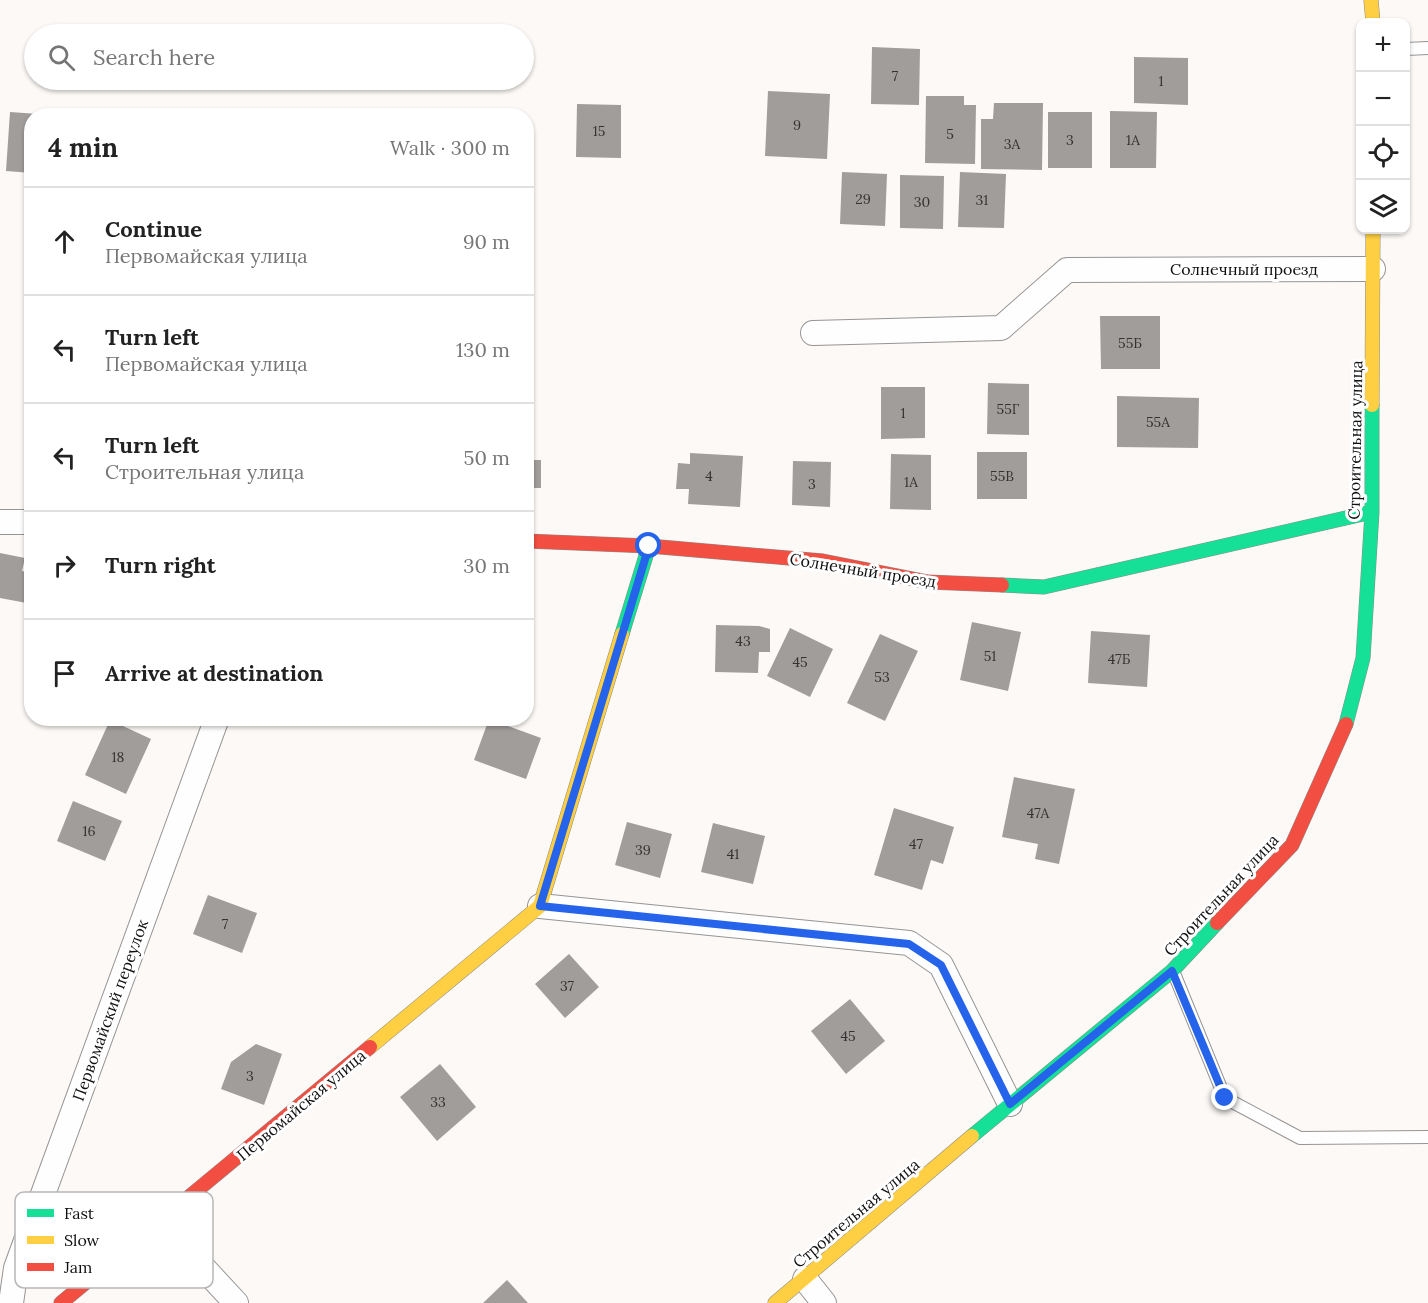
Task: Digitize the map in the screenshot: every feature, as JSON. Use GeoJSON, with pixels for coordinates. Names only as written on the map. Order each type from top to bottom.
{"type":"FeatureCollection","features":[{"type":"Feature","properties":{"kind":"street"},"geometry":{"type":"LineString","coordinates":[[1371,0],[1373,18]]}},
{"type":"Feature","properties":{"kind":"street","name":"Строительная улица"},"geometry":{"type":"LineString","coordinates":[[775,1303],[1010,1104],[1172,971],[1292,845],[1346,724],[1363,658],[1372,512],[1373,234]]}},
{"type":"Feature","properties":{"kind":"street","name":"Солнечный проезд"},"geometry":{"type":"LineString","coordinates":[[813,333],[1001,328],[1067,270],[1373,268]]}},
{"type":"Feature","properties":{"kind":"street","name":"Солнечный проезд"},"geometry":{"type":"LineString","coordinates":[[534,541],[649,546],[823,561],[928,582],[1044,587],[1372,512]]}},
{"type":"Feature","properties":{"kind":"street"},"geometry":{"type":"LineString","coordinates":[[0,522],[24,522]]}},
{"type":"Feature","properties":{"kind":"street"},"geometry":{"type":"LineString","coordinates":[[649,546],[540,906],[909,944],[941,965],[1010,1104]]}},
{"type":"Feature","properties":{"kind":"street","name":"Первомайский переулок"},"geometry":{"type":"LineString","coordinates":[[44,1192],[214,726]]}},
{"type":"Feature","properties":{"kind":"street","name":"Первомайская улица"},"geometry":{"type":"LineString","coordinates":[[195,1192],[540,906]]}},
{"type":"Feature","properties":{"kind":"street","name":"Первомайский переулок"},"geometry":{"type":"LineString","coordinates":[[11,1303],[15,1275]]}},
{"type":"Feature","properties":{"kind":"street"},"geometry":{"type":"LineString","coordinates":[[213,1278],[236,1303]]}},
{"type":"Feature","properties":{"kind":"street"},"geometry":{"type":"LineString","coordinates":[[805,1279],[824,1303]]}},
{"type":"Feature","properties":{"kind":"street","name":"Первомайская улица"},"geometry":{"type":"LineString","coordinates":[[62,1303],[80,1288]]}},
{"type":"Feature","properties":{"kind":"lane"},"geometry":{"type":"LineString","coordinates":[[1410,49],[1428,48]]}},
{"type":"Feature","properties":{"kind":"lane"},"geometry":{"type":"LineString","coordinates":[[1172,971],[1225,1098],[1300,1138],[1428,1137]]}},
{"type":"Feature","properties":{"kind":"building"},"geometry":{"type":"Polygon","coordinates":[[[872,47],[920,49],[919,105],[871,104],[872,47]]]}},
{"type":"Feature","properties":{"kind":"building"},"geometry":{"type":"Polygon","coordinates":[[[1134,57],[1188,58],[1188,105],[1134,103],[1134,57]]]}},
{"type":"Feature","properties":{"kind":"building"},"geometry":{"type":"Polygon","coordinates":[[[768,91],[830,94],[827,159],[765,156],[768,91]]]}},
{"type":"Feature","properties":{"kind":"building"},"geometry":{"type":"Polygon","coordinates":[[[926,96],[964,96],[964,105],[976,105],[975,164],[925,163],[926,96]]]}},
{"type":"Feature","properties":{"kind":"building"},"geometry":{"type":"Polygon","coordinates":[[[994,103],[1043,103],[1042,170],[981,169],[981,119],[993,119],[994,103]]]}},
{"type":"Feature","properties":{"kind":"building"},"geometry":{"type":"Polygon","coordinates":[[[577,104],[621,105],[621,158],[576,157],[577,104]]]}},
{"type":"Feature","properties":{"kind":"building"},"geometry":{"type":"Polygon","coordinates":[[[1110,111],[1157,112],[1156,168],[1110,168],[1110,111]]]}},
{"type":"Feature","properties":{"kind":"building"},"geometry":{"type":"Polygon","coordinates":[[[10,112],[24,113],[24,172],[6,171],[10,112]]]}},
{"type":"Feature","properties":{"kind":"building"},"geometry":{"type":"Polygon","coordinates":[[[1048,112],[1092,112],[1092,168],[1048,168],[1048,112]]]}},
{"type":"Feature","properties":{"kind":"building"},"geometry":{"type":"Polygon","coordinates":[[[842,172],[887,174],[885,226],[840,224],[842,172]]]}},
{"type":"Feature","properties":{"kind":"building"},"geometry":{"type":"Polygon","coordinates":[[[960,172],[1006,174],[1004,228],[958,227],[960,172]]]}},
{"type":"Feature","properties":{"kind":"building"},"geometry":{"type":"Polygon","coordinates":[[[900,175],[944,176],[943,229],[900,228],[900,175]]]}},
{"type":"Feature","properties":{"kind":"building"},"geometry":{"type":"Polygon","coordinates":[[[1100,316],[1160,316],[1160,369],[1101,369],[1100,316]]]}},
{"type":"Feature","properties":{"kind":"building"},"geometry":{"type":"Polygon","coordinates":[[[988,383],[1029,384],[1029,435],[987,434],[988,383]]]}},
{"type":"Feature","properties":{"kind":"building"},"geometry":{"type":"Polygon","coordinates":[[[881,387],[925,387],[925,438],[881,439],[881,387]]]}},
{"type":"Feature","properties":{"kind":"building"},"geometry":{"type":"Polygon","coordinates":[[[1117,396],[1199,398],[1198,448],[1117,447],[1117,396]]]}},
{"type":"Feature","properties":{"kind":"building"},"geometry":{"type":"Polygon","coordinates":[[[977,452],[1027,452],[1027,499],[977,499],[977,452]]]}},
{"type":"Feature","properties":{"kind":"building"},"geometry":{"type":"Polygon","coordinates":[[[690,453],[743,456],[740,507],[688,504],[689,489],[676,489],[678,463],[690,464],[690,453]]]}},
{"type":"Feature","properties":{"kind":"building"},"geometry":{"type":"Polygon","coordinates":[[[891,454],[931,455],[931,510],[890,509],[891,454]]]}},
{"type":"Feature","properties":{"kind":"building"},"geometry":{"type":"Polygon","coordinates":[[[534,460],[541,460],[541,488],[534,488],[534,460]]]}},
{"type":"Feature","properties":{"kind":"building"},"geometry":{"type":"Polygon","coordinates":[[[793,461],[831,462],[830,507],[792,505],[793,461]]]}},
{"type":"Feature","properties":{"kind":"building"},"geometry":{"type":"Polygon","coordinates":[[[0,553],[24,558],[22,571],[24,571],[24,602],[0,598],[0,553]]]}},
{"type":"Feature","properties":{"kind":"building"},"geometry":{"type":"Polygon","coordinates":[[[972,622],[1021,632],[1008,691],[960,680],[972,622]]]}},
{"type":"Feature","properties":{"kind":"building"},"geometry":{"type":"Polygon","coordinates":[[[716,625],[759,626],[770,629],[770,652],[759,652],[758,673],[715,672],[716,625]]]}},
{"type":"Feature","properties":{"kind":"building"},"geometry":{"type":"Polygon","coordinates":[[[790,628],[833,649],[810,697],[767,676],[790,628]]]}},
{"type":"Feature","properties":{"kind":"building"},"geometry":{"type":"Polygon","coordinates":[[[1091,631],[1150,635],[1147,687],[1088,683],[1091,631]]]}},
{"type":"Feature","properties":{"kind":"building"},"geometry":{"type":"Polygon","coordinates":[[[880,634],[918,651],[885,721],[847,703],[880,634]]]}},
{"type":"Feature","properties":{"kind":"building"},"geometry":{"type":"Polygon","coordinates":[[[107,726],[123,726],[151,739],[126,794],[85,775],[107,726]]]}},
{"type":"Feature","properties":{"kind":"building"},"geometry":{"type":"Polygon","coordinates":[[[486,726],[508,726],[541,738],[526,779],[474,760],[486,726]]]}},
{"type":"Feature","properties":{"kind":"building"},"geometry":{"type":"Polygon","coordinates":[[[1014,777],[1075,789],[1059,864],[1035,859],[1038,844],[1002,837],[1014,777]]]}},
{"type":"Feature","properties":{"kind":"building"},"geometry":{"type":"Polygon","coordinates":[[[73,801],[122,821],[105,861],[57,841],[73,801]]]}},
{"type":"Feature","properties":{"kind":"building"},"geometry":{"type":"Polygon","coordinates":[[[894,808],[954,827],[943,864],[931,860],[922,890],[874,875],[894,808]]]}},
{"type":"Feature","properties":{"kind":"building"},"geometry":{"type":"Polygon","coordinates":[[[627,822],[672,834],[660,878],[615,865],[627,822]]]}},
{"type":"Feature","properties":{"kind":"building"},"geometry":{"type":"Polygon","coordinates":[[[713,823],[765,836],[753,884],[701,872],[713,823]]]}},
{"type":"Feature","properties":{"kind":"building"},"geometry":{"type":"Polygon","coordinates":[[[208,895],[257,913],[242,953],[193,934],[208,895]]]}},
{"type":"Feature","properties":{"kind":"building"},"geometry":{"type":"Polygon","coordinates":[[[569,954],[599,987],[565,1018],[535,984],[569,954]]]}},
{"type":"Feature","properties":{"kind":"building"},"geometry":{"type":"Polygon","coordinates":[[[850,999],[885,1041],[846,1074],[811,1031],[850,999]]]}},
{"type":"Feature","properties":{"kind":"building"},"geometry":{"type":"Polygon","coordinates":[[[256,1044],[282,1054],[264,1105],[221,1089],[231,1062],[256,1044]]]}},
{"type":"Feature","properties":{"kind":"building"},"geometry":{"type":"Polygon","coordinates":[[[440,1064],[476,1107],[437,1141],[400,1097],[440,1064]]]}},
{"type":"Feature","properties":{"kind":"building"},"geometry":{"type":"Polygon","coordinates":[[[507,1280],[528,1303],[483,1303],[507,1280]]]}},
{"type":"Feature","properties":{"kind":"traffic: fast"},"geometry":{"type":"LineString","coordinates":[[1346,724],[1363,658],[1372,512],[1372,405]]}},
{"type":"Feature","properties":{"kind":"traffic: fast"},"geometry":{"type":"LineString","coordinates":[[1002,585],[1044,587],[1372,512]]}},
{"type":"Feature","properties":{"kind":"traffic: fast"},"geometry":{"type":"LineString","coordinates":[[622,634],[649,546]]}},
{"type":"Feature","properties":{"kind":"traffic: fast"},"geometry":{"type":"LineString","coordinates":[[972,1136],[1172,971],[1217,923]]}},
{"type":"Feature","properties":{"kind":"traffic: slow"},"geometry":{"type":"LineString","coordinates":[[1371,0],[1373,18]]}},
{"type":"Feature","properties":{"kind":"traffic: slow"},"geometry":{"type":"LineString","coordinates":[[1372,405],[1373,234]]}},
{"type":"Feature","properties":{"kind":"traffic: slow"},"geometry":{"type":"LineString","coordinates":[[370,1047],[540,906],[622,634]]}},
{"type":"Feature","properties":{"kind":"traffic: slow"},"geometry":{"type":"LineString","coordinates":[[775,1303],[972,1136]]}},
{"type":"Feature","properties":{"kind":"traffic: jam"},"geometry":{"type":"LineString","coordinates":[[534,541],[649,546],[823,561],[928,582],[1002,585]]}},
{"type":"Feature","properties":{"kind":"traffic: jam"},"geometry":{"type":"LineString","coordinates":[[1217,923],[1292,845],[1346,724]]}},
{"type":"Feature","properties":{"kind":"traffic: jam"},"geometry":{"type":"LineString","coordinates":[[195,1192],[370,1047]]}},
{"type":"Feature","properties":{"kind":"traffic: jam"},"geometry":{"type":"LineString","coordinates":[[61,1303],[79,1288]]}},
{"type":"Feature","properties":{"kind":"route"},"geometry":{"type":"LineString","coordinates":[[649,546],[540,906],[909,944],[941,965],[1010,1104],[1172,971],[1225,1098]]}}]}
